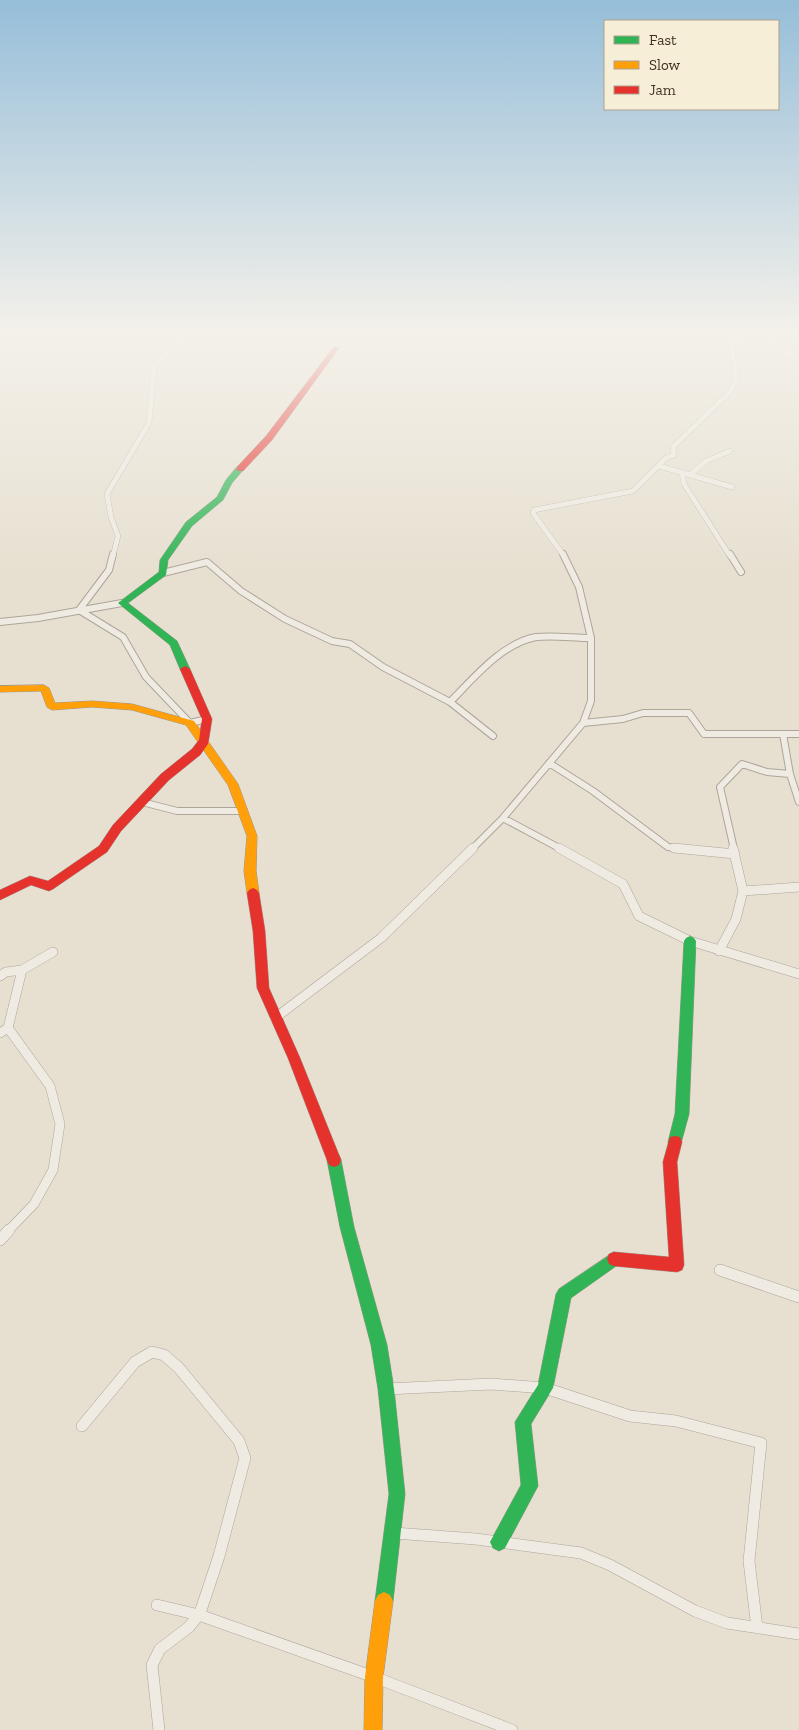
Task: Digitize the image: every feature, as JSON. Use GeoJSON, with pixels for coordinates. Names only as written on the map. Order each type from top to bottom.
{"type":"FeatureCollection","features":[{"type":"Feature","properties":{"kind":"street"},"geometry":{"type":"LineString","coordinates":[[79,610],[109,570],[118,536],[111,517],[107,494],[149,423],[150,411]]}},
{"type":"Feature","properties":{"kind":"street"},"geometry":{"type":"LineString","coordinates":[[163,573],[164,560],[189,524],[220,498],[229,482],[269,438],[289,411]]}},
{"type":"Feature","properties":{"kind":"street"},"geometry":{"type":"LineString","coordinates":[[275,1018],[381,938],[503,818],[583,723],[591,701],[591,638],[579,587],[565,557],[532,513],[534,510],[633,491],[666,458],[674,455],[673,447],[710,411]]}},
{"type":"Feature","properties":{"kind":"street"},"geometry":{"type":"LineString","coordinates":[[690,475],[706,461],[730,451]]}},
{"type":"Feature","properties":{"kind":"street"},"geometry":{"type":"LineString","coordinates":[[659,466],[732,487]]}},
{"type":"Feature","properties":{"kind":"street"},"geometry":{"type":"LineString","coordinates":[[682,473],[684,484],[741,572]]}},
{"type":"Feature","properties":{"kind":"street"},"geometry":{"type":"LineString","coordinates":[[0,622],[38,618],[122,603],[163,573],[207,562],[241,591],[284,618],[332,641],[350,644],[383,667],[450,702],[493,736]]}},
{"type":"Feature","properties":{"kind":"street"},"geometry":{"type":"LineString","coordinates":[[0,895],[30,880],[49,886],[103,849],[117,828],[165,777],[196,752],[204,741],[208,719],[174,643],[122,603]]}},
{"type":"Feature","properties":{"kind":"street"},"geometry":{"type":"LineString","coordinates":[[79,610],[124,637],[146,677],[190,723],[204,741],[233,784],[252,836],[250,871],[259,931],[263,988],[294,1058],[336,1168],[348,1227],[379,1346],[386,1389],[397,1494],[394,1533],[374,1676],[373,1730]]}},
{"type":"Feature","properties":{"kind":"street"},"geometry":{"type":"LineString","coordinates":[[450,702],[483,671],[527,640],[536,638],[591,638]]}},
{"type":"Feature","properties":{"kind":"street"},"geometry":{"type":"LineString","coordinates":[[0,689],[44,688],[52,706],[92,704],[132,707],[190,723],[208,719]]}},
{"type":"Feature","properties":{"kind":"street"},"geometry":{"type":"LineString","coordinates":[[583,723],[623,719],[643,713],[689,713],[704,734],[799,734]]}},
{"type":"Feature","properties":{"kind":"street"},"geometry":{"type":"LineString","coordinates":[[783,734],[790,774],[799,802]]}},
{"type":"Feature","properties":{"kind":"street"},"geometry":{"type":"LineString","coordinates":[[549,763],[586,786],[668,847],[735,854]]}},
{"type":"Feature","properties":{"kind":"street"},"geometry":{"type":"LineString","coordinates":[[719,951],[736,919],[743,891],[720,787],[742,764],[767,772],[790,774]]}},
{"type":"Feature","properties":{"kind":"street"},"geometry":{"type":"LineString","coordinates":[[142,802],[177,811],[244,810]]}},
{"type":"Feature","properties":{"kind":"street"},"geometry":{"type":"LineString","coordinates":[[503,818],[623,884],[639,916],[690,942],[799,974]]}},
{"type":"Feature","properties":{"kind":"street"},"geometry":{"type":"LineString","coordinates":[[743,891],[799,887]]}},
{"type":"Feature","properties":{"kind":"street"},"geometry":{"type":"LineString","coordinates":[[499,1542],[530,1486],[523,1422],[545,1388],[564,1294],[616,1258],[677,1265],[670,1162],[682,1114],[690,942]]}},
{"type":"Feature","properties":{"kind":"street"},"geometry":{"type":"LineString","coordinates":[[0,976],[6,972],[22,970],[53,952]]}},
{"type":"Feature","properties":{"kind":"street"},"geometry":{"type":"LineString","coordinates":[[0,1240],[10,1232],[34,1204],[53,1170],[60,1124],[50,1086],[4,1031],[22,970]]}},
{"type":"Feature","properties":{"kind":"street"},"geometry":{"type":"LineString","coordinates":[[720,1270],[799,1297]]}},
{"type":"Feature","properties":{"kind":"street"},"geometry":{"type":"LineString","coordinates":[[82,1426],[135,1362],[152,1352],[164,1355],[180,1368],[239,1440],[245,1458],[214,1574],[199,1615],[185,1632],[163,1645],[152,1665],[159,1730]]}},
{"type":"Feature","properties":{"kind":"street"},"geometry":{"type":"LineString","coordinates":[[386,1389],[492,1384],[545,1388],[630,1416],[676,1421],[761,1443],[759,1478],[749,1561],[757,1628]]}},
{"type":"Feature","properties":{"kind":"street"},"geometry":{"type":"LineString","coordinates":[[394,1533],[499,1542],[581,1553],[610,1565],[695,1611],[727,1622],[799,1634]]}},
{"type":"Feature","properties":{"kind":"street"},"geometry":{"type":"LineString","coordinates":[[157,1604],[199,1615],[374,1676],[512,1730]]}},
{"type":"Feature","properties":{"kind":"traffic: fast"},"geometry":{"type":"LineString","coordinates":[[185,669],[174,643],[122,603],[163,573],[164,560],[189,524],[220,498],[229,482],[240,469]]}},
{"type":"Feature","properties":{"kind":"traffic: fast"},"geometry":{"type":"LineString","coordinates":[[675,1142],[682,1114],[690,941]]}},
{"type":"Feature","properties":{"kind":"traffic: fast"},"geometry":{"type":"LineString","coordinates":[[334,1160],[347,1227],[379,1345],[386,1389],[397,1494],[384,1601]]}},
{"type":"Feature","properties":{"kind":"traffic: fast"},"geometry":{"type":"LineString","coordinates":[[499,1542],[530,1486],[523,1422],[545,1388],[564,1294],[614,1259]]}},
{"type":"Feature","properties":{"kind":"traffic: slow"},"geometry":{"type":"LineString","coordinates":[[0,689],[44,688],[52,707],[92,704],[132,707],[190,723],[233,784],[252,836],[250,871],[253,893]]}},
{"type":"Feature","properties":{"kind":"traffic: slow"},"geometry":{"type":"LineString","coordinates":[[373,1730],[374,1677],[384,1601]]}},
{"type":"Feature","properties":{"kind":"traffic: jam"},"geometry":{"type":"LineString","coordinates":[[240,469],[269,438],[289,411]]}},
{"type":"Feature","properties":{"kind":"traffic: jam"},"geometry":{"type":"LineString","coordinates":[[0,895],[30,880],[49,886],[103,849],[117,828],[165,777],[196,752],[204,741],[207,719],[185,669]]}},
{"type":"Feature","properties":{"kind":"traffic: jam"},"geometry":{"type":"LineString","coordinates":[[253,893],[259,931],[263,988],[294,1058],[334,1160]]}},
{"type":"Feature","properties":{"kind":"traffic: jam"},"geometry":{"type":"LineString","coordinates":[[614,1259],[677,1265],[670,1162],[675,1142]]}}]}
